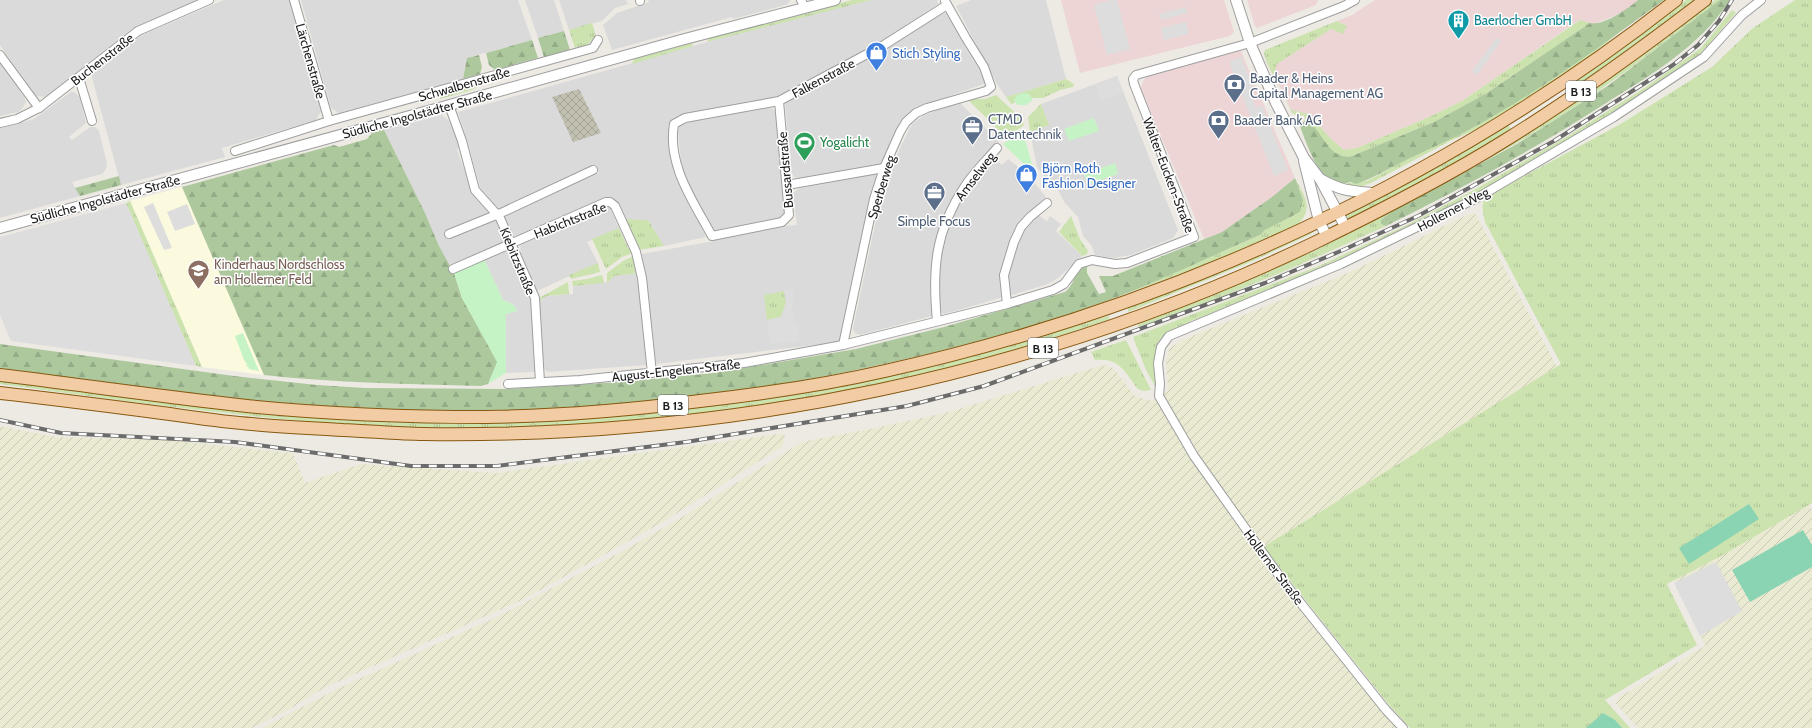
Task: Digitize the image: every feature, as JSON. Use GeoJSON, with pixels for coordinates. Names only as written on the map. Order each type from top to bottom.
{"type":"FeatureCollection","features":[{"type":"Feature","properties":{"kind":"main road","name":"B 13"},"geometry":{"type":"LineString","coordinates":[[0,375],[247,406],[318,412],[492,417],[587,413],[665,406],[747,396],[852,378],[955,354],[1068,322],[1145,295],[1227,262],[1319,221],[1418,170],[1503,120],[1574,74],[1676,0]]}},
{"type":"Feature","properties":{"kind":"main road","name":"B 13"},"geometry":{"type":"LineString","coordinates":[[0,393],[250,424],[420,434],[516,434],[667,424],[752,413],[857,396],[934,378],[1028,353],[1191,297],[1272,264],[1346,228],[1420,189],[1503,142],[1576,95],[1665,31],[1705,0]]}},
{"type":"Feature","properties":{"kind":"street","name":"Buchenstraße"},"geometry":{"type":"LineString","coordinates":[[0,123],[17,119],[39,108],[138,30],[209,0]]}},
{"type":"Feature","properties":{"kind":"street","name":"Lärchenstraße"},"geometry":{"type":"LineString","coordinates":[[294,0],[329,121]]}},
{"type":"Feature","properties":{"kind":"street","name":"Südliche Ingolstädter Straße"},"geometry":{"type":"LineString","coordinates":[[0,228],[449,105],[803,4],[834,0]]}},
{"type":"Feature","properties":{"kind":"street"},"geometry":{"type":"LineString","coordinates":[[1236,0],[1250,43],[1276,103],[1304,158],[1320,179],[1336,212],[1346,228]]}},
{"type":"Feature","properties":{"kind":"street"},"geometry":{"type":"LineString","coordinates":[[1250,43],[1344,6],[1355,0]]}},
{"type":"Feature","properties":{"kind":"street","name":"Hollerner Weg"},"geometry":{"type":"LineString","coordinates":[[1159,396],[1160,384],[1158,362],[1161,347],[1169,336],[1341,264],[1477,198],[1614,117],[1704,57],[1742,15],[1761,0]]}},
{"type":"Feature","properties":{"kind":"street","name":"Sperberweg"},"geometry":{"type":"LineString","coordinates":[[843,345],[874,199],[884,168],[900,132],[906,122],[916,113],[949,101],[986,92],[991,87],[984,67],[946,2]]}},
{"type":"Feature","properties":{"kind":"street","name":"Falkenstraße"},"geometry":{"type":"LineString","coordinates":[[685,118],[779,101],[884,45],[946,2]]}},
{"type":"Feature","properties":{"kind":"street","name":"Schwalbenstraße"},"geometry":{"type":"LineString","coordinates":[[235,151],[329,121],[593,48],[598,40]]}},
{"type":"Feature","properties":{"kind":"street","name":"Walter-Eucken-Straße"},"geometry":{"type":"LineString","coordinates":[[843,345],[1007,304],[1053,290],[1064,284],[1079,264],[1092,260],[1115,264],[1127,263],[1194,237],[1133,79],[1136,75],[1250,43]]}},
{"type":"Feature","properties":{"kind":"street"},"geometry":{"type":"LineString","coordinates":[[0,54],[39,108]]}},
{"type":"Feature","properties":{"kind":"street"},"geometry":{"type":"LineString","coordinates":[[79,78],[92,121]]}},
{"type":"Feature","properties":{"kind":"street","name":"Bussardstraße"},"geometry":{"type":"LineString","coordinates":[[685,118],[674,124],[673,131],[678,172],[712,236],[778,223],[786,220],[789,215],[779,101]]}},
{"type":"Feature","properties":{"kind":"street","name":"Kiebitzstraße"},"geometry":{"type":"LineString","coordinates":[[449,105],[462,141],[475,190],[500,218],[535,298],[540,382]]}},
{"type":"Feature","properties":{"kind":"street","name":"Amselweg"},"geometry":{"type":"LineString","coordinates":[[937,321],[934,289],[936,259],[940,240],[955,202],[967,183],[997,148]]}},
{"type":"Feature","properties":{"kind":"street"},"geometry":{"type":"LineString","coordinates":[[1304,158],[1319,221],[1327,237]]}},
{"type":"Feature","properties":{"kind":"street"},"geometry":{"type":"LineString","coordinates":[[787,185],[884,168]]}},
{"type":"Feature","properties":{"kind":"street","name":"Kiebitzstraße"},"geometry":{"type":"LineString","coordinates":[[449,234],[593,170]]}},
{"type":"Feature","properties":{"kind":"street"},"geometry":{"type":"LineString","coordinates":[[1320,179],[1346,191],[1373,194]]}},
{"type":"Feature","properties":{"kind":"street","name":"Habichtstraße"},"geometry":{"type":"LineString","coordinates":[[453,269],[606,202],[614,204],[636,252],[642,278],[652,373]]}},
{"type":"Feature","properties":{"kind":"street"},"geometry":{"type":"LineString","coordinates":[[1007,304],[1004,275],[1014,242],[1021,227],[1047,202]]}},
{"type":"Feature","properties":{"kind":"street","name":"August-Engelen-Straße"},"geometry":{"type":"LineString","coordinates":[[508,384],[652,373],[746,363],[843,345]]}},
{"type":"Feature","properties":{"kind":"street","name":"Hollerner Straße"},"geometry":{"type":"LineString","coordinates":[[1159,396],[1194,456],[1280,578],[1386,710],[1404,728]]}},
{"type":"Feature","properties":{"kind":"shaded area"},"geometry":{"type":"Polygon","coordinates":[[[0,0],[197,0],[130,30],[45,97],[36,96],[0,45],[0,0]]]}},
{"type":"Feature","properties":{"kind":"shaded area"},"geometry":{"type":"Polygon","coordinates":[[[224,0],[289,0],[321,111],[316,120],[222,148],[225,157],[121,185],[91,74],[142,35],[224,0]]]}},
{"type":"Feature","properties":{"kind":"shaded area"},"geometry":{"type":"Polygon","coordinates":[[[301,0],[518,0],[532,40],[467,58],[463,79],[339,113],[331,108],[301,0]]]}},
{"type":"Feature","properties":{"kind":"shaded area"},"geometry":{"type":"Polygon","coordinates":[[[525,0],[554,0],[564,31],[538,38],[525,0]]]}},
{"type":"Feature","properties":{"kind":"shaded area"},"geometry":{"type":"Polygon","coordinates":[[[559,0],[626,0],[628,4],[615,8],[602,21],[569,30],[559,0]]]}},
{"type":"Feature","properties":{"kind":"shaded area"},"geometry":{"type":"Polygon","coordinates":[[[648,0],[790,0],[788,4],[771,9],[733,19],[732,17],[612,50],[603,25],[617,13],[649,2],[648,0]]]}},
{"type":"Feature","properties":{"kind":"shaded area"},"geometry":{"type":"Polygon","coordinates":[[[871,0],[937,0],[938,4],[892,35],[836,67],[776,97],[683,118],[671,123],[673,170],[706,237],[664,246],[648,220],[624,219],[613,197],[609,197],[520,237],[512,235],[503,214],[599,173],[596,165],[499,212],[484,196],[458,112],[768,25],[871,0]]]}},
{"type":"Feature","properties":{"kind":"shaded area"},"geometry":{"type":"Polygon","coordinates":[[[971,0],[1046,0],[1066,79],[1006,97],[997,84],[956,6],[971,0]]]}},
{"type":"Feature","properties":{"kind":"shaded area"},"geometry":{"type":"Polygon","coordinates":[[[1061,0],[1224,0],[1234,32],[1230,36],[1080,73],[1061,0]]]}},
{"type":"Feature","properties":{"kind":"shaded area"},"geometry":{"type":"Polygon","coordinates":[[[1111,0],[1117,0],[1130,49],[1107,55],[1094,5],[1111,0]]]}},
{"type":"Feature","properties":{"kind":"shaded area"},"geometry":{"type":"Polygon","coordinates":[[[1247,0],[1318,0],[1316,5],[1257,28],[1255,26],[1247,0]]]}},
{"type":"Feature","properties":{"kind":"shaded area"},"geometry":{"type":"Polygon","coordinates":[[[1375,0],[1638,0],[1623,12],[1595,24],[1579,20],[1462,101],[1357,148],[1344,150],[1331,139],[1309,114],[1291,110],[1275,77],[1274,71],[1277,64],[1331,29],[1347,26],[1337,21],[1352,15],[1375,0]]]}},
{"type":"Feature","properties":{"kind":"shaded area"},"geometry":{"type":"Polygon","coordinates":[[[1186,7],[1187,13],[1161,20],[1159,14],[1186,7]]]}},
{"type":"Feature","properties":{"kind":"shaded area"},"geometry":{"type":"Polygon","coordinates":[[[948,12],[966,49],[985,79],[984,84],[915,108],[901,121],[885,159],[881,164],[800,178],[794,177],[791,171],[785,102],[826,83],[938,16],[948,12]]]}},
{"type":"Feature","properties":{"kind":"shaded area"},"geometry":{"type":"Polygon","coordinates":[[[1186,22],[1189,34],[1164,40],[1161,28],[1186,22]]]}},
{"type":"Feature","properties":{"kind":"shaded area"},"geometry":{"type":"Polygon","coordinates":[[[1497,37],[1501,41],[1477,75],[1472,71],[1497,37]]]}},
{"type":"Feature","properties":{"kind":"shaded area"},"geometry":{"type":"Polygon","coordinates":[[[1241,51],[1295,178],[1272,197],[1222,232],[1204,239],[1141,89],[1143,81],[1148,75],[1241,51]]]}},
{"type":"Feature","properties":{"kind":"shaded area"},"geometry":{"type":"Polygon","coordinates":[[[1241,57],[1253,88],[1249,90],[1256,108],[1262,106],[1288,170],[1274,176],[1229,62],[1241,57]]]}},
{"type":"Feature","properties":{"kind":"shaded area"},"geometry":{"type":"Polygon","coordinates":[[[0,62],[26,102],[22,109],[18,112],[0,116],[0,62]]]}},
{"type":"Feature","properties":{"kind":"shaded area"},"geometry":{"type":"Polygon","coordinates":[[[1117,76],[1178,230],[1173,238],[1131,255],[1113,258],[1095,255],[1092,246],[1083,236],[1078,217],[1065,203],[1058,190],[1037,167],[1030,132],[1049,125],[1041,104],[1117,76]]]}},
{"type":"Feature","properties":{"kind":"shaded area"},"geometry":{"type":"Polygon","coordinates":[[[1117,76],[1123,92],[1101,101],[1095,85],[1117,76]]]}},
{"type":"Feature","properties":{"kind":"shaded area"},"geometry":{"type":"Polygon","coordinates":[[[579,89],[601,133],[573,142],[552,97],[579,89]]]}},
{"type":"Feature","properties":{"kind":"shaded area"},"geometry":{"type":"Polygon","coordinates":[[[71,92],[74,92],[80,97],[86,123],[69,137],[72,140],[90,127],[95,127],[99,131],[107,163],[106,169],[102,174],[72,182],[80,196],[0,218],[0,128],[34,119],[71,92]]]}},
{"type":"Feature","properties":{"kind":"shaded area"},"geometry":{"type":"Polygon","coordinates":[[[959,102],[999,142],[960,187],[946,212],[936,239],[932,264],[930,292],[932,316],[860,335],[855,333],[853,329],[880,201],[900,148],[912,124],[924,115],[959,102]]]}},
{"type":"Feature","properties":{"kind":"shaded area"},"geometry":{"type":"Polygon","coordinates":[[[766,108],[773,109],[776,113],[786,212],[784,216],[779,218],[717,230],[712,229],[686,180],[681,161],[678,131],[679,127],[690,122],[766,108]]]}},
{"type":"Feature","properties":{"kind":"shaded area"},"geometry":{"type":"Polygon","coordinates":[[[442,115],[449,121],[460,145],[457,150],[472,191],[478,201],[496,218],[506,243],[451,267],[439,246],[425,213],[384,130],[442,115]]]}},
{"type":"Feature","properties":{"kind":"shaded area"},"geometry":{"type":"Polygon","coordinates":[[[994,158],[1002,165],[1008,159],[1026,173],[1046,197],[1032,210],[1014,238],[1003,297],[944,314],[942,313],[938,298],[938,270],[943,242],[958,205],[968,189],[994,158]]]}},
{"type":"Feature","properties":{"kind":"shaded area"},"geometry":{"type":"Polygon","coordinates":[[[880,173],[840,342],[655,364],[642,254],[714,241],[718,238],[752,228],[797,225],[793,193],[800,188],[880,173]]]}},
{"type":"Feature","properties":{"kind":"shaded area","name":"Kinderhaus Nordschloss am Hollerner Feld"},"geometry":{"type":"Polygon","coordinates":[[[182,187],[264,375],[202,367],[130,201],[182,187]]]}},
{"type":"Feature","properties":{"kind":"shaded area"},"geometry":{"type":"Polygon","coordinates":[[[126,203],[196,366],[11,341],[0,315],[0,237],[126,203]]]}},
{"type":"Feature","properties":{"kind":"shaded area"},"geometry":{"type":"Polygon","coordinates":[[[153,203],[172,248],[164,250],[144,207],[153,203]]]}},
{"type":"Feature","properties":{"kind":"shaded area"},"geometry":{"type":"Polygon","coordinates":[[[187,204],[195,224],[175,231],[167,212],[187,204]]]}},
{"type":"Feature","properties":{"kind":"shaded area"},"geometry":{"type":"Polygon","coordinates":[[[603,206],[610,208],[619,228],[587,242],[598,263],[537,291],[521,255],[520,246],[603,206]]]}},
{"type":"Feature","properties":{"kind":"shaded area"},"geometry":{"type":"Polygon","coordinates":[[[1475,213],[1557,367],[1255,552],[1383,712],[1398,728],[262,728],[339,688],[499,616],[619,553],[679,519],[802,442],[949,412],[1103,365],[1113,368],[1135,396],[1152,401],[1168,390],[1166,364],[1169,349],[1182,340],[1348,273],[1467,215],[1475,213]]]}},
{"type":"Feature","properties":{"kind":"shaded area"},"geometry":{"type":"Polygon","coordinates":[[[1037,214],[1047,221],[1050,216],[1061,224],[1056,231],[1082,256],[1058,278],[1048,284],[1012,295],[1010,294],[1007,278],[1010,260],[1025,226],[1037,214]]]}},
{"type":"Feature","properties":{"kind":"shaded area"},"geometry":{"type":"Polygon","coordinates":[[[507,248],[511,250],[531,299],[535,372],[506,373],[506,314],[517,311],[514,305],[503,300],[484,259],[507,248]]]}},
{"type":"Feature","properties":{"kind":"shaded area"},"geometry":{"type":"Polygon","coordinates":[[[638,273],[640,278],[647,365],[548,372],[544,369],[538,302],[546,296],[573,294],[573,286],[609,282],[613,276],[638,273]]]}},
{"type":"Feature","properties":{"kind":"shaded area"},"geometry":{"type":"Polygon","coordinates":[[[794,289],[792,310],[796,325],[799,325],[799,341],[770,344],[767,320],[781,317],[786,302],[784,291],[794,289]]]}},
{"type":"Feature","properties":{"kind":"shaded area"},"geometry":{"type":"Polygon","coordinates":[[[0,426],[56,437],[168,440],[293,453],[305,483],[361,464],[496,473],[785,433],[783,446],[663,522],[571,573],[524,599],[324,688],[288,710],[252,728],[0,728],[0,426]]]}},
{"type":"Feature","properties":{"kind":"shaded area"},"geometry":{"type":"Polygon","coordinates":[[[1809,504],[1812,510],[1812,728],[1638,728],[1616,704],[1618,698],[1705,646],[1675,579],[1723,555],[1809,504]]]}},
{"type":"Feature","properties":{"kind":"shaded area"},"geometry":{"type":"Polygon","coordinates":[[[1716,562],[1742,611],[1700,636],[1674,583],[1716,562]]]}},
{"type":"Feature","properties":{"kind":"green space"},"geometry":{"type":"Polygon","coordinates":[[[852,0],[871,0],[707,42],[709,38],[852,0]]]}},
{"type":"Feature","properties":{"kind":"green space"},"geometry":{"type":"Polygon","coordinates":[[[1638,0],[1664,0],[1581,60],[1517,102],[1463,133],[1369,179],[1356,184],[1351,182],[1338,184],[1325,176],[1317,166],[1310,152],[1300,126],[1305,120],[1337,154],[1352,156],[1434,122],[1487,93],[1590,23],[1602,22],[1622,12],[1638,0]]]}},
{"type":"Feature","properties":{"kind":"green space"},"geometry":{"type":"Polygon","coordinates":[[[1686,0],[1694,0],[1618,58],[1575,88],[1572,83],[1686,0]]]}},
{"type":"Feature","properties":{"kind":"green space"},"geometry":{"type":"Polygon","coordinates":[[[1715,0],[1720,0],[1662,45],[1572,109],[1510,147],[1478,164],[1599,85],[1657,44],[1715,0]]]}},
{"type":"Feature","properties":{"kind":"green space"},"geometry":{"type":"Polygon","coordinates":[[[1720,0],[1730,0],[1718,17],[1704,32],[1689,46],[1638,83],[1577,122],[1496,168],[1386,226],[1381,224],[1381,220],[1394,210],[1517,144],[1609,85],[1720,0]]]}},
{"type":"Feature","properties":{"kind":"green space"},"geometry":{"type":"Polygon","coordinates":[[[1795,0],[1812,0],[1812,503],[1723,555],[1667,584],[1697,645],[1605,700],[1630,728],[1410,728],[1390,706],[1263,547],[1561,364],[1485,222],[1483,202],[1487,196],[1619,125],[1712,67],[1753,28],[1795,0]]]}},
{"type":"Feature","properties":{"kind":"green space"},"geometry":{"type":"Polygon","coordinates":[[[1732,10],[1736,13],[1703,51],[1684,66],[1600,121],[1531,163],[1451,207],[1351,256],[1278,287],[1191,321],[1162,337],[1157,344],[1155,353],[1157,383],[1155,386],[1146,370],[1133,337],[1319,266],[1407,225],[1474,190],[1568,136],[1646,87],[1701,48],[1732,10]]]}},
{"type":"Feature","properties":{"kind":"green space"},"geometry":{"type":"Polygon","coordinates":[[[1580,20],[1590,23],[1487,93],[1434,122],[1352,156],[1337,154],[1305,120],[1304,115],[1299,116],[1292,113],[1266,61],[1264,53],[1265,50],[1337,21],[1347,26],[1343,34],[1331,29],[1277,64],[1276,70],[1277,82],[1291,110],[1309,114],[1331,139],[1344,150],[1357,148],[1462,101],[1580,20]]]}},
{"type":"Feature","properties":{"kind":"green space"},"geometry":{"type":"Polygon","coordinates":[[[592,23],[596,36],[587,45],[575,48],[569,30],[592,23]]]}},
{"type":"Feature","properties":{"kind":"green space"},"geometry":{"type":"Polygon","coordinates":[[[1622,30],[1590,56],[1519,104],[1475,130],[1452,140],[1371,183],[1359,187],[1342,184],[1367,181],[1544,84],[1622,30]]]}},
{"type":"Feature","properties":{"kind":"green space"},"geometry":{"type":"Polygon","coordinates":[[[564,31],[570,50],[544,57],[538,38],[564,31]]]}},
{"type":"Feature","properties":{"kind":"green space"},"geometry":{"type":"Polygon","coordinates":[[[532,40],[538,58],[495,70],[489,65],[486,53],[532,40]]]}},
{"type":"Feature","properties":{"kind":"green space"},"geometry":{"type":"Polygon","coordinates":[[[692,43],[693,46],[632,64],[634,59],[692,43]]]}},
{"type":"Feature","properties":{"kind":"green space"},"geometry":{"type":"Polygon","coordinates":[[[479,55],[482,67],[480,74],[463,79],[467,58],[479,55]]]}},
{"type":"Feature","properties":{"kind":"green space"},"geometry":{"type":"Polygon","coordinates":[[[1066,79],[1074,84],[1073,87],[1060,90],[1043,98],[1031,98],[1029,94],[1014,100],[1016,102],[1011,104],[1006,97],[1066,79]]]}},
{"type":"Feature","properties":{"kind":"green space"},"geometry":{"type":"Polygon","coordinates":[[[483,84],[472,90],[440,99],[439,94],[483,84]]]}},
{"type":"Feature","properties":{"kind":"green space"},"geometry":{"type":"Polygon","coordinates":[[[1024,93],[1029,94],[1033,100],[1026,105],[1018,105],[1014,100],[1017,95],[1024,93]]]}},
{"type":"Feature","properties":{"kind":"green space"},"geometry":{"type":"Polygon","coordinates":[[[996,95],[1021,118],[1024,125],[1007,138],[967,99],[985,99],[996,95]]]}},
{"type":"Feature","properties":{"kind":"green space"},"geometry":{"type":"Polygon","coordinates":[[[1041,104],[1049,125],[1030,132],[1028,117],[1041,104]]]}},
{"type":"Feature","properties":{"kind":"green space"},"geometry":{"type":"Polygon","coordinates":[[[1094,118],[1099,131],[1069,141],[1064,129],[1094,118]]]}},
{"type":"Feature","properties":{"kind":"green space"},"geometry":{"type":"Polygon","coordinates":[[[1508,124],[1511,130],[1431,177],[1356,216],[1346,219],[1344,216],[1427,172],[1508,124]]]}},
{"type":"Feature","properties":{"kind":"green space"},"geometry":{"type":"Polygon","coordinates":[[[384,130],[425,213],[439,246],[454,273],[462,298],[498,362],[488,384],[481,386],[372,383],[264,375],[182,187],[334,145],[339,147],[367,139],[372,133],[384,130]]]}},
{"type":"Feature","properties":{"kind":"green space"},"geometry":{"type":"Polygon","coordinates":[[[1022,130],[1033,167],[1027,167],[1003,144],[1022,130]]]}},
{"type":"Feature","properties":{"kind":"green space"},"geometry":{"type":"Polygon","coordinates":[[[1115,163],[1118,174],[1088,185],[1084,174],[1115,163]]]}},
{"type":"Feature","properties":{"kind":"green space"},"geometry":{"type":"Polygon","coordinates":[[[119,176],[121,185],[80,196],[75,188],[119,176]]]}},
{"type":"Feature","properties":{"kind":"green space"},"geometry":{"type":"Polygon","coordinates":[[[1295,178],[1304,196],[1307,208],[1306,213],[1297,225],[1195,269],[1111,299],[1260,235],[1265,230],[1300,212],[1303,200],[1295,178]]]}},
{"type":"Feature","properties":{"kind":"green space"},"geometry":{"type":"Polygon","coordinates":[[[1295,178],[1303,200],[1300,212],[1265,230],[1260,235],[1131,292],[1045,322],[1000,335],[932,353],[796,382],[658,401],[519,411],[449,412],[380,410],[284,404],[189,394],[0,368],[0,344],[234,376],[317,385],[365,388],[508,389],[621,382],[714,373],[856,349],[944,327],[1065,292],[1079,271],[1087,265],[1087,273],[1099,294],[1106,292],[1099,276],[1113,276],[1222,232],[1272,197],[1295,178]]]}},
{"type":"Feature","properties":{"kind":"green space"},"geometry":{"type":"Polygon","coordinates":[[[130,201],[202,367],[196,366],[126,203],[130,201]]]}},
{"type":"Feature","properties":{"kind":"green space"},"geometry":{"type":"Polygon","coordinates":[[[1394,210],[1381,220],[1381,224],[1386,226],[1264,280],[1201,305],[1138,327],[1138,324],[1316,250],[1394,210]]]}},
{"type":"Feature","properties":{"kind":"green space"},"geometry":{"type":"Polygon","coordinates":[[[1071,216],[1080,239],[1088,251],[1087,254],[1082,256],[1059,232],[1071,216]]]}},
{"type":"Feature","properties":{"kind":"green space"},"geometry":{"type":"Polygon","coordinates":[[[624,219],[648,220],[664,246],[638,250],[624,219]]]}},
{"type":"Feature","properties":{"kind":"green space"},"geometry":{"type":"Polygon","coordinates":[[[619,228],[628,248],[631,249],[633,253],[622,257],[606,269],[592,239],[619,228]]]}},
{"type":"Feature","properties":{"kind":"green space"},"geometry":{"type":"Polygon","coordinates":[[[1316,230],[1311,234],[1253,261],[1128,312],[1128,308],[1229,268],[1316,230]]]}},
{"type":"Feature","properties":{"kind":"green space"},"geometry":{"type":"Polygon","coordinates":[[[635,255],[638,273],[614,276],[607,283],[607,273],[623,261],[635,255]]]}},
{"type":"Feature","properties":{"kind":"green space"},"geometry":{"type":"Polygon","coordinates":[[[484,259],[503,300],[514,305],[517,311],[506,314],[506,373],[488,384],[497,362],[462,298],[454,273],[484,259]]]}},
{"type":"Feature","properties":{"kind":"green space"},"geometry":{"type":"Polygon","coordinates":[[[598,263],[600,272],[571,279],[569,275],[598,263]]]}},
{"type":"Feature","properties":{"kind":"green space"},"geometry":{"type":"Polygon","coordinates":[[[602,275],[604,283],[573,286],[572,281],[602,275]]]}},
{"type":"Feature","properties":{"kind":"green space"},"geometry":{"type":"Polygon","coordinates":[[[568,282],[569,294],[546,296],[538,302],[537,299],[568,282]]]}},
{"type":"Feature","properties":{"kind":"green space"},"geometry":{"type":"Polygon","coordinates":[[[784,291],[786,302],[781,317],[767,320],[764,295],[784,291]]]}},
{"type":"Feature","properties":{"kind":"green space"},"geometry":{"type":"Polygon","coordinates":[[[1108,316],[1110,319],[1023,347],[934,371],[844,391],[754,407],[663,418],[571,426],[479,429],[366,427],[189,409],[0,384],[0,380],[197,406],[585,418],[683,410],[802,393],[902,373],[960,359],[1108,316]]]}},
{"type":"Feature","properties":{"kind":"green space"},"geometry":{"type":"Polygon","coordinates":[[[243,333],[259,371],[249,369],[248,366],[246,367],[247,364],[235,336],[243,333]]]}},
{"type":"Feature","properties":{"kind":"green space"},"geometry":{"type":"Polygon","coordinates":[[[1126,340],[1151,390],[1144,391],[1138,389],[1121,367],[1111,361],[1095,360],[1091,352],[1126,340]]]}},
{"type":"Feature","properties":{"kind":"green space"},"geometry":{"type":"Polygon","coordinates":[[[1749,504],[1759,519],[1689,564],[1679,548],[1749,504]]]}},
{"type":"Feature","properties":{"kind":"green space"},"geometry":{"type":"Polygon","coordinates":[[[1803,530],[1812,545],[1812,567],[1750,602],[1732,570],[1803,530]]]}},
{"type":"Feature","properties":{"kind":"green space"},"geometry":{"type":"Polygon","coordinates":[[[1603,713],[1615,720],[1622,728],[1586,728],[1603,713]]]}},
{"type":"Feature","properties":{"kind":"railway"},"geometry":{"type":"LineString","coordinates":[[0,420],[61,433],[235,442],[411,466],[497,466],[686,442],[907,406],[984,386],[1265,283],[1418,216],[1554,141],[1673,65],[1698,45],[1719,21],[1732,0]]}},
{"type":"Feature","properties":{"kind":"place","name":"Baerlocher GmbH"},"geometry":{"type":"Point","coordinates":[1459,40]}},
{"type":"Feature","properties":{"kind":"place","name":"Stich Styling"},"geometry":{"type":"Point","coordinates":[876,72]}},
{"type":"Feature","properties":{"kind":"place","name":"Baader & Heins Capital Management AG"},"geometry":{"type":"Point","coordinates":[1235,104]}},
{"type":"Feature","properties":{"kind":"place","name":"Baader Bank AG"},"geometry":{"type":"Point","coordinates":[1219,140]}},
{"type":"Feature","properties":{"kind":"place","name":"CTMD Datentechnik"},"geometry":{"type":"Point","coordinates":[973,146]}},
{"type":"Feature","properties":{"kind":"place","name":"Yogalicht"},"geometry":{"type":"Point","coordinates":[805,162]}},
{"type":"Feature","properties":{"kind":"place","name":"Björn Roth Fashion Designer"},"geometry":{"type":"Point","coordinates":[1026,194]}},
{"type":"Feature","properties":{"kind":"place","name":"Simple Focus"},"geometry":{"type":"Point","coordinates":[934,212]}},
{"type":"Feature","properties":{"kind":"place","name":"Kinderhaus Nordschloss am Hollerner Feld"},"geometry":{"type":"Point","coordinates":[198,290]}}]}
